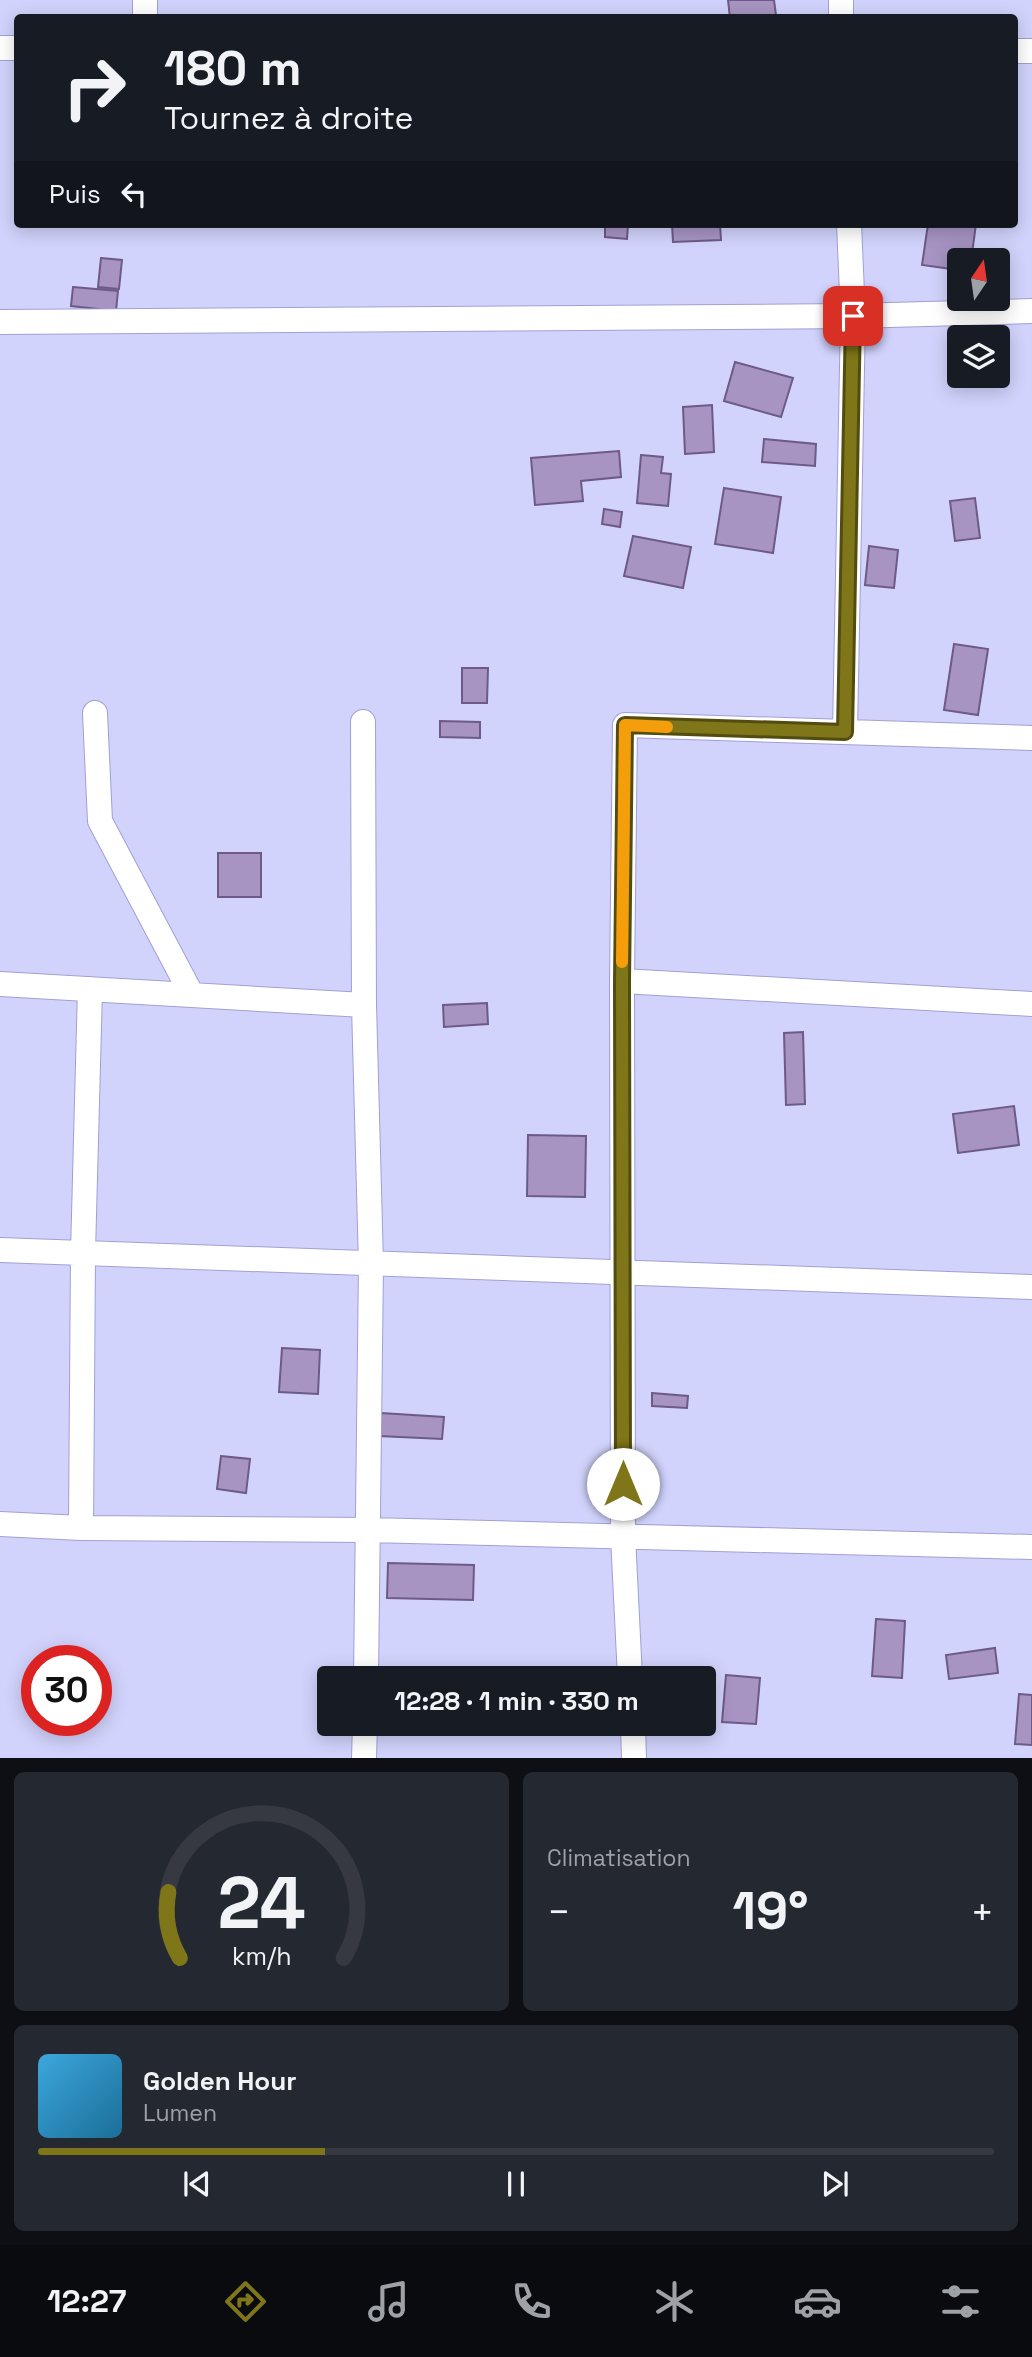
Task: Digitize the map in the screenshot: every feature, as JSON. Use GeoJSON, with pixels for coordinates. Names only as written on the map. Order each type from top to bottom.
{"type":"FeatureCollection","features":[{"type":"Feature","properties":{"kind":"street"},"geometry":{"type":"LineString","coordinates":[[845,732],[853,316],[849,228]]}},
{"type":"Feature","properties":{"kind":"street"},"geometry":{"type":"LineString","coordinates":[[0,322],[853,316],[1032,310]]}},
{"type":"Feature","properties":{"kind":"street"},"geometry":{"type":"LineString","coordinates":[[95,713],[100,821],[192,995]]}},
{"type":"Feature","properties":{"kind":"street"},"geometry":{"type":"LineString","coordinates":[[363,723],[364,1005],[371,1264],[366,1666]]}},
{"type":"Feature","properties":{"kind":"street"},"geometry":{"type":"LineString","coordinates":[[629,1666],[623,1536],[622,981],[625,725],[1032,738]]}},
{"type":"Feature","properties":{"kind":"street"},"geometry":{"type":"LineString","coordinates":[[622,981],[1032,1004]]}},
{"type":"Feature","properties":{"kind":"street"},"geometry":{"type":"LineString","coordinates":[[0,984],[364,1005]]}},
{"type":"Feature","properties":{"kind":"street"},"geometry":{"type":"LineString","coordinates":[[81,1528],[83,1253],[90,989]]}},
{"type":"Feature","properties":{"kind":"street"},"geometry":{"type":"LineString","coordinates":[[0,1250],[1032,1287]]}},
{"type":"Feature","properties":{"kind":"street"},"geometry":{"type":"LineString","coordinates":[[0,1524],[81,1528],[369,1530],[1032,1547]]}},
{"type":"Feature","properties":{"kind":"street"},"geometry":{"type":"LineString","coordinates":[[364,1758],[365,1736]]}},
{"type":"Feature","properties":{"kind":"street"},"geometry":{"type":"LineString","coordinates":[[633,1736],[634,1758]]}},
{"type":"Feature","properties":{"kind":"building"},"geometry":{"type":"Polygon","coordinates":[[[728,0],[774,0],[776,14],[730,14],[728,0]]]}},
{"type":"Feature","properties":{"kind":"building"},"geometry":{"type":"Polygon","coordinates":[[[605,228],[628,228],[627,239],[605,237],[605,228]]]}},
{"type":"Feature","properties":{"kind":"building"},"geometry":{"type":"Polygon","coordinates":[[[672,228],[720,228],[721,240],[673,242],[672,228]]]}},
{"type":"Feature","properties":{"kind":"building"},"geometry":{"type":"Polygon","coordinates":[[[927,228],[975,228],[973,248],[947,248],[947,268],[922,265],[927,228]]]}},
{"type":"Feature","properties":{"kind":"building"},"geometry":{"type":"Polygon","coordinates":[[[101,258],[122,260],[119,289],[98,287],[101,258]]]}},
{"type":"Feature","properties":{"kind":"building"},"geometry":{"type":"Polygon","coordinates":[[[73,287],[118,291],[116,311],[71,306],[73,287]]]}},
{"type":"Feature","properties":{"kind":"building"},"geometry":{"type":"Polygon","coordinates":[[[735,362],[793,378],[781,417],[724,401],[735,362]]]}},
{"type":"Feature","properties":{"kind":"building"},"geometry":{"type":"Polygon","coordinates":[[[712,405],[714,452],[685,454],[683,407],[712,405]]]}},
{"type":"Feature","properties":{"kind":"building"},"geometry":{"type":"Polygon","coordinates":[[[764,439],[816,444],[815,466],[762,462],[764,439]]]}},
{"type":"Feature","properties":{"kind":"building"},"geometry":{"type":"Polygon","coordinates":[[[619,451],[621,477],[581,481],[583,501],[535,505],[531,458],[619,451]]]}},
{"type":"Feature","properties":{"kind":"building"},"geometry":{"type":"Polygon","coordinates":[[[641,455],[663,457],[661,473],[671,474],[668,506],[637,503],[641,455]]]}},
{"type":"Feature","properties":{"kind":"building"},"geometry":{"type":"Polygon","coordinates":[[[724,488],[781,497],[773,553],[715,544],[724,488]]]}},
{"type":"Feature","properties":{"kind":"building"},"geometry":{"type":"Polygon","coordinates":[[[975,498],[980,538],[955,541],[950,501],[975,498]]]}},
{"type":"Feature","properties":{"kind":"building"},"geometry":{"type":"Polygon","coordinates":[[[604,509],[622,512],[620,527],[602,524],[604,509]]]}},
{"type":"Feature","properties":{"kind":"building"},"geometry":{"type":"Polygon","coordinates":[[[633,536],[691,547],[683,588],[624,576],[633,536]]]}},
{"type":"Feature","properties":{"kind":"building"},"geometry":{"type":"Polygon","coordinates":[[[869,546],[898,550],[894,588],[865,585],[869,546]]]}},
{"type":"Feature","properties":{"kind":"building"},"geometry":{"type":"Polygon","coordinates":[[[954,644],[988,649],[978,715],[944,710],[954,644]]]}},
{"type":"Feature","properties":{"kind":"building"},"geometry":{"type":"Polygon","coordinates":[[[462,668],[488,668],[487,703],[462,703],[462,668]]]}},
{"type":"Feature","properties":{"kind":"building"},"geometry":{"type":"Polygon","coordinates":[[[440,721],[480,722],[480,738],[440,737],[440,721]]]}},
{"type":"Feature","properties":{"kind":"building"},"geometry":{"type":"Polygon","coordinates":[[[218,853],[261,853],[261,897],[218,897],[218,853]]]}},
{"type":"Feature","properties":{"kind":"building"},"geometry":{"type":"Polygon","coordinates":[[[487,1003],[488,1024],[444,1027],[443,1005],[487,1003]]]}},
{"type":"Feature","properties":{"kind":"building"},"geometry":{"type":"Polygon","coordinates":[[[803,1032],[805,1104],[786,1105],[784,1033],[803,1032]]]}},
{"type":"Feature","properties":{"kind":"building"},"geometry":{"type":"Polygon","coordinates":[[[1014,1106],[1019,1145],[958,1153],[953,1114],[1014,1106]]]}},
{"type":"Feature","properties":{"kind":"building"},"geometry":{"type":"Polygon","coordinates":[[[528,1135],[586,1136],[585,1197],[527,1196],[528,1135]]]}},
{"type":"Feature","properties":{"kind":"building"},"geometry":{"type":"Polygon","coordinates":[[[282,1348],[320,1350],[318,1394],[279,1392],[282,1348]]]}},
{"type":"Feature","properties":{"kind":"building"},"geometry":{"type":"Polygon","coordinates":[[[652,1393],[688,1396],[687,1408],[652,1406],[652,1393]]]}},
{"type":"Feature","properties":{"kind":"building"},"geometry":{"type":"Polygon","coordinates":[[[381,1413],[444,1417],[442,1439],[379,1436],[381,1413]]]}},
{"type":"Feature","properties":{"kind":"building"},"geometry":{"type":"Polygon","coordinates":[[[221,1456],[250,1459],[246,1493],[217,1489],[221,1456]]]}},
{"type":"Feature","properties":{"kind":"building"},"geometry":{"type":"Polygon","coordinates":[[[388,1563],[474,1565],[473,1600],[387,1598],[388,1563]]]}},
{"type":"Feature","properties":{"kind":"building"},"geometry":{"type":"Polygon","coordinates":[[[876,1619],[905,1621],[902,1678],[872,1676],[876,1619]]]}},
{"type":"Feature","properties":{"kind":"building"},"geometry":{"type":"Polygon","coordinates":[[[995,1648],[998,1673],[949,1679],[946,1655],[995,1648]]]}},
{"type":"Feature","properties":{"kind":"building"},"geometry":{"type":"Polygon","coordinates":[[[726,1675],[760,1678],[756,1724],[722,1722],[726,1675]]]}},
{"type":"Feature","properties":{"kind":"building"},"geometry":{"type":"Polygon","coordinates":[[[1019,1694],[1032,1695],[1032,1745],[1015,1744],[1019,1694]]]}},
{"type":"Feature","properties":{"kind":"slow traffic"},"geometry":{"type":"LineString","coordinates":[[622,962],[625,725],[667,727]]}},
{"type":"Feature","properties":{"kind":"route"},"geometry":{"type":"LineString","coordinates":[[623,1484],[622,981],[625,725],[845,732],[853,316]]}}]}
